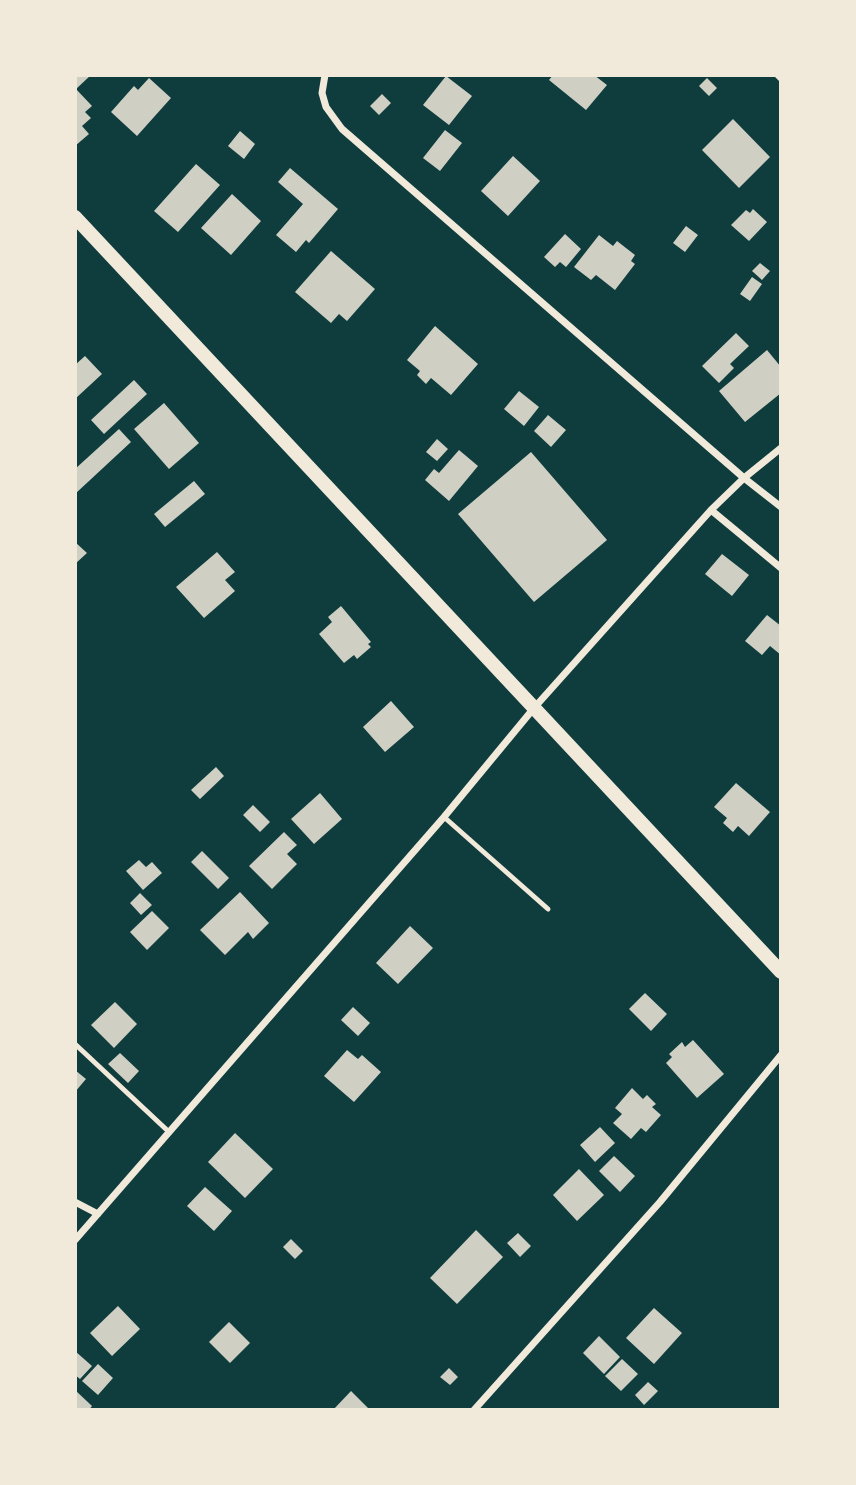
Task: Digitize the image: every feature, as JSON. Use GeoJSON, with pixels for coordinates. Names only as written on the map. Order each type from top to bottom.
{"type":"FeatureCollection","features":[{"type":"Feature","properties":{"kind":"main road"},"geometry":{"type":"LineString","coordinates":[[75,217],[781,972]]}},
{"type":"Feature","properties":{"kind":"street"},"geometry":{"type":"LineString","coordinates":[[325,75],[322,93],[326,107],[342,129],[744,478],[781,507]]}},
{"type":"Feature","properties":{"kind":"street"},"geometry":{"type":"LineString","coordinates":[[75,1240],[444,817],[534,708],[711,510],[781,448]]}},
{"type":"Feature","properties":{"kind":"street"},"geometry":{"type":"LineString","coordinates":[[711,510],[781,568]]}},
{"type":"Feature","properties":{"kind":"street"},"geometry":{"type":"LineString","coordinates":[[474,1410],[660,1202],[781,1055]]}},
{"type":"Feature","properties":{"kind":"street"},"geometry":{"type":"LineString","coordinates":[[75,1202],[98,1214]]}},
{"type":"Feature","properties":{"kind":"lane"},"geometry":{"type":"LineString","coordinates":[[444,817],[548,909]]}},
{"type":"Feature","properties":{"kind":"lane"},"geometry":{"type":"LineString","coordinates":[[75,1044],[169,1132]]}},
{"type":"Feature","properties":{"kind":"building"},"geometry":{"type":"Polygon","coordinates":[[[75,75],[91,75],[76,89],[92,106],[85,112],[91,118],[82,126],[89,134],[75,146],[75,75]]]}},
{"type":"Feature","properties":{"kind":"building"},"geometry":{"type":"Polygon","coordinates":[[[553,75],[594,75],[607,85],[586,110],[549,80],[553,75]]]}},
{"type":"Feature","properties":{"kind":"building"},"geometry":{"type":"Polygon","coordinates":[[[446,76],[472,96],[449,125],[423,105],[446,76]]]}},
{"type":"Feature","properties":{"kind":"building"},"geometry":{"type":"Polygon","coordinates":[[[149,78],[171,98],[137,136],[111,112],[134,86],[138,90],[149,78]]]}},
{"type":"Feature","properties":{"kind":"building"},"geometry":{"type":"Polygon","coordinates":[[[707,78],[717,88],[709,96],[699,86],[707,78]]]}},
{"type":"Feature","properties":{"kind":"building"},"geometry":{"type":"Polygon","coordinates":[[[382,94],[391,103],[379,115],[370,106],[382,94]]]}},
{"type":"Feature","properties":{"kind":"building"},"geometry":{"type":"Polygon","coordinates":[[[733,119],[770,157],[739,188],[702,150],[733,119]]]}},
{"type":"Feature","properties":{"kind":"building"},"geometry":{"type":"Polygon","coordinates":[[[445,130],[462,143],[440,171],[423,158],[445,130]]]}},
{"type":"Feature","properties":{"kind":"building"},"geometry":{"type":"Polygon","coordinates":[[[240,131],[255,144],[244,159],[228,146],[240,131]]]}},
{"type":"Feature","properties":{"kind":"building"},"geometry":{"type":"Polygon","coordinates":[[[513,156],[540,181],[508,216],[481,191],[513,156]]]}},
{"type":"Feature","properties":{"kind":"building"},"geometry":{"type":"Polygon","coordinates":[[[196,164],[220,185],[178,232],[154,211],[196,164]]]}},
{"type":"Feature","properties":{"kind":"building"},"geometry":{"type":"Polygon","coordinates":[[[290,168],[338,209],[309,243],[306,240],[296,252],[276,235],[303,204],[278,182],[290,168]]]}},
{"type":"Feature","properties":{"kind":"building"},"geometry":{"type":"Polygon","coordinates":[[[232,194],[261,221],[231,255],[201,228],[232,194]]]}},
{"type":"Feature","properties":{"kind":"building"},"geometry":{"type":"Polygon","coordinates":[[[753,209],[767,222],[749,241],[731,225],[746,210],[750,213],[753,209]]]}},
{"type":"Feature","properties":{"kind":"building"},"geometry":{"type":"Polygon","coordinates":[[[686,226],[698,235],[685,252],[673,243],[686,226]]]}},
{"type":"Feature","properties":{"kind":"building"},"geometry":{"type":"Polygon","coordinates":[[[565,234],[581,249],[566,267],[560,262],[555,267],[544,257],[565,234]]]}},
{"type":"Feature","properties":{"kind":"building"},"geometry":{"type":"Polygon","coordinates":[[[599,235],[613,246],[617,241],[635,255],[631,261],[635,264],[615,290],[596,275],[591,280],[574,267],[599,235]]]}},
{"type":"Feature","properties":{"kind":"building"},"geometry":{"type":"Polygon","coordinates":[[[331,251],[375,289],[347,321],[339,314],[331,323],[295,292],[331,251]]]}},
{"type":"Feature","properties":{"kind":"building"},"geometry":{"type":"Polygon","coordinates":[[[760,263],[770,271],[762,280],[752,271],[760,263]]]}},
{"type":"Feature","properties":{"kind":"building"},"geometry":{"type":"Polygon","coordinates":[[[752,277],[762,284],[750,301],[740,294],[752,277]]]}},
{"type":"Feature","properties":{"kind":"building"},"geometry":{"type":"Polygon","coordinates":[[[435,326],[478,364],[451,395],[431,378],[426,384],[417,375],[420,371],[407,360],[435,326]]]}},
{"type":"Feature","properties":{"kind":"building"},"geometry":{"type":"Polygon","coordinates":[[[736,333],[749,346],[730,364],[734,368],[719,383],[702,366],[736,333]]]}},
{"type":"Feature","properties":{"kind":"building"},"geometry":{"type":"Polygon","coordinates":[[[767,350],[781,367],[781,393],[745,422],[719,391],[767,350]]]}},
{"type":"Feature","properties":{"kind":"building"},"geometry":{"type":"Polygon","coordinates":[[[85,356],[102,374],[75,399],[75,365],[85,356]]]}},
{"type":"Feature","properties":{"kind":"building"},"geometry":{"type":"Polygon","coordinates":[[[134,380],[147,394],[104,434],[91,420],[134,380]]]}},
{"type":"Feature","properties":{"kind":"building"},"geometry":{"type":"Polygon","coordinates":[[[519,391],[539,407],[524,426],[504,409],[519,391]]]}},
{"type":"Feature","properties":{"kind":"building"},"geometry":{"type":"Polygon","coordinates":[[[164,403],[199,443],[169,469],[134,429],[164,403]]]}},
{"type":"Feature","properties":{"kind":"building"},"geometry":{"type":"Polygon","coordinates":[[[548,415],[566,430],[551,447],[534,431],[548,415]]]}},
{"type":"Feature","properties":{"kind":"building"},"geometry":{"type":"Polygon","coordinates":[[[119,429],[131,442],[75,494],[75,469],[119,429]]]}},
{"type":"Feature","properties":{"kind":"building"},"geometry":{"type":"Polygon","coordinates":[[[437,439],[448,449],[437,461],[426,452],[437,439]]]}},
{"type":"Feature","properties":{"kind":"building"},"geometry":{"type":"Polygon","coordinates":[[[459,450],[478,466],[449,501],[425,480],[434,469],[439,473],[459,450]]]}},
{"type":"Feature","properties":{"kind":"building"},"geometry":{"type":"Polygon","coordinates":[[[531,452],[607,540],[534,602],[458,514],[531,452]]]}},
{"type":"Feature","properties":{"kind":"building"},"geometry":{"type":"Polygon","coordinates":[[[194,481],[205,494],[165,527],[154,514],[194,481]]]}},
{"type":"Feature","properties":{"kind":"building"},"geometry":{"type":"Polygon","coordinates":[[[75,542],[87,553],[75,564],[75,542]]]}},
{"type":"Feature","properties":{"kind":"building"},"geometry":{"type":"Polygon","coordinates":[[[217,552],[235,572],[225,580],[235,591],[204,618],[176,587],[217,552]]]}},
{"type":"Feature","properties":{"kind":"building"},"geometry":{"type":"Polygon","coordinates":[[[722,554],[749,575],[732,596],[705,574],[722,554]]]}},
{"type":"Feature","properties":{"kind":"building"},"geometry":{"type":"Polygon","coordinates":[[[341,606],[371,642],[368,644],[371,647],[357,659],[354,655],[344,663],[319,634],[332,622],[328,617],[341,606]]]}},
{"type":"Feature","properties":{"kind":"building"},"geometry":{"type":"Polygon","coordinates":[[[767,615],[781,626],[781,655],[770,646],[762,655],[745,641],[767,615]]]}},
{"type":"Feature","properties":{"kind":"building"},"geometry":{"type":"Polygon","coordinates":[[[391,701],[414,727],[385,752],[363,727],[391,701]]]}},
{"type":"Feature","properties":{"kind":"building"},"geometry":{"type":"Polygon","coordinates":[[[216,767],[224,776],[200,799],[191,790],[216,767]]]}},
{"type":"Feature","properties":{"kind":"building"},"geometry":{"type":"Polygon","coordinates":[[[736,783],[770,812],[749,836],[738,826],[733,832],[723,823],[727,818],[714,807],[736,783]]]}},
{"type":"Feature","properties":{"kind":"building"},"geometry":{"type":"Polygon","coordinates":[[[320,793],[342,819],[314,844],[291,819],[320,793]]]}},
{"type":"Feature","properties":{"kind":"building"},"geometry":{"type":"Polygon","coordinates":[[[253,805],[270,822],[260,832],[243,815],[253,805]]]}},
{"type":"Feature","properties":{"kind":"building"},"geometry":{"type":"Polygon","coordinates":[[[284,832],[297,845],[287,854],[297,864],[272,889],[249,866],[284,832]]]}},
{"type":"Feature","properties":{"kind":"building"},"geometry":{"type":"Polygon","coordinates":[[[202,851],[229,878],[218,889],[191,862],[202,851]]]}},
{"type":"Feature","properties":{"kind":"building"},"geometry":{"type":"Polygon","coordinates":[[[139,860],[146,867],[152,862],[162,873],[143,890],[126,871],[139,860]]]}},
{"type":"Feature","properties":{"kind":"building"},"geometry":{"type":"Polygon","coordinates":[[[240,892],[269,923],[253,939],[248,932],[225,955],[200,930],[240,892]]]}},
{"type":"Feature","properties":{"kind":"building"},"geometry":{"type":"Polygon","coordinates":[[[140,893],[152,905],[141,915],[130,903],[140,893]]]}},
{"type":"Feature","properties":{"kind":"building"},"geometry":{"type":"Polygon","coordinates":[[[152,911],[169,928],[147,950],[130,932],[152,911]]]}},
{"type":"Feature","properties":{"kind":"building"},"geometry":{"type":"Polygon","coordinates":[[[410,926],[433,948],[398,984],[376,963],[410,926]]]}},
{"type":"Feature","properties":{"kind":"building"},"geometry":{"type":"Polygon","coordinates":[[[645,993],[667,1014],[651,1031],[629,1009],[645,993]]]}},
{"type":"Feature","properties":{"kind":"building"},"geometry":{"type":"Polygon","coordinates":[[[115,1002],[137,1024],[114,1048],[91,1025],[115,1002]]]}},
{"type":"Feature","properties":{"kind":"building"},"geometry":{"type":"Polygon","coordinates":[[[353,1007],[370,1023],[358,1036],[341,1020],[353,1007]]]}},
{"type":"Feature","properties":{"kind":"building"},"geometry":{"type":"Polygon","coordinates":[[[693,1040],[724,1074],[697,1098],[666,1063],[672,1057],[669,1054],[682,1042],[685,1047],[693,1040]]]}},
{"type":"Feature","properties":{"kind":"building"},"geometry":{"type":"Polygon","coordinates":[[[347,1050],[358,1059],[362,1055],[381,1072],[354,1102],[324,1076],[347,1050]]]}},
{"type":"Feature","properties":{"kind":"building"},"geometry":{"type":"Polygon","coordinates":[[[120,1053],[139,1071],[128,1083],[108,1064],[120,1053]]]}},
{"type":"Feature","properties":{"kind":"building"},"geometry":{"type":"Polygon","coordinates":[[[75,1070],[86,1079],[75,1092],[75,1070]]]}},
{"type":"Feature","properties":{"kind":"building"},"geometry":{"type":"Polygon","coordinates":[[[632,1088],[643,1099],[647,1095],[656,1104],[652,1107],[661,1115],[646,1132],[641,1128],[631,1139],[613,1123],[622,1114],[615,1108],[632,1088]]]}},
{"type":"Feature","properties":{"kind":"building"},"geometry":{"type":"Polygon","coordinates":[[[600,1127],[615,1143],[595,1162],[580,1145],[600,1127]]]}},
{"type":"Feature","properties":{"kind":"building"},"geometry":{"type":"Polygon","coordinates":[[[235,1133],[273,1169],[245,1198],[208,1162],[235,1133]]]}},
{"type":"Feature","properties":{"kind":"building"},"geometry":{"type":"Polygon","coordinates":[[[614,1156],[635,1176],[620,1192],[599,1171],[614,1156]]]}},
{"type":"Feature","properties":{"kind":"building"},"geometry":{"type":"Polygon","coordinates":[[[579,1169],[604,1195],[577,1221],[553,1195],[579,1169]]]}},
{"type":"Feature","properties":{"kind":"building"},"geometry":{"type":"Polygon","coordinates":[[[205,1187],[232,1211],[214,1231],[187,1206],[205,1187]]]}},
{"type":"Feature","properties":{"kind":"building"},"geometry":{"type":"Polygon","coordinates":[[[476,1230],[503,1257],[457,1304],[430,1278],[476,1230]]]}},
{"type":"Feature","properties":{"kind":"building"},"geometry":{"type":"Polygon","coordinates":[[[518,1233],[531,1246],[520,1257],[507,1243],[518,1233]]]}},
{"type":"Feature","properties":{"kind":"building"},"geometry":{"type":"Polygon","coordinates":[[[291,1239],[303,1251],[295,1259],[283,1247],[291,1239]]]}},
{"type":"Feature","properties":{"kind":"building"},"geometry":{"type":"Polygon","coordinates":[[[118,1306],[140,1329],[112,1356],[90,1333],[118,1306]]]}},
{"type":"Feature","properties":{"kind":"building"},"geometry":{"type":"Polygon","coordinates":[[[654,1308],[682,1333],[654,1364],[626,1338],[654,1308]]]}},
{"type":"Feature","properties":{"kind":"building"},"geometry":{"type":"Polygon","coordinates":[[[229,1322],[250,1343],[230,1363],[209,1342],[229,1322]]]}},
{"type":"Feature","properties":{"kind":"building"},"geometry":{"type":"Polygon","coordinates":[[[599,1336],[620,1357],[604,1374],[583,1353],[599,1336]]]}},
{"type":"Feature","properties":{"kind":"building"},"geometry":{"type":"Polygon","coordinates":[[[75,1351],[92,1366],[80,1379],[75,1375],[75,1351]]]}},
{"type":"Feature","properties":{"kind":"building"},"geometry":{"type":"Polygon","coordinates":[[[622,1359],[638,1374],[621,1391],[605,1376],[622,1359]]]}},
{"type":"Feature","properties":{"kind":"building"},"geometry":{"type":"Polygon","coordinates":[[[98,1364],[113,1378],[98,1395],[82,1381],[98,1364]]]}},
{"type":"Feature","properties":{"kind":"building"},"geometry":{"type":"Polygon","coordinates":[[[449,1368],[458,1377],[450,1385],[440,1377],[449,1368]]]}},
{"type":"Feature","properties":{"kind":"building"},"geometry":{"type":"Polygon","coordinates":[[[648,1382],[658,1391],[644,1405],[635,1395],[648,1382]]]}},
{"type":"Feature","properties":{"kind":"building"},"geometry":{"type":"Polygon","coordinates":[[[75,1390],[92,1406],[89,1410],[75,1410],[75,1390]]]}},
{"type":"Feature","properties":{"kind":"building"},"geometry":{"type":"Polygon","coordinates":[[[351,1391],[370,1410],[333,1410],[351,1391]]]}}]}
